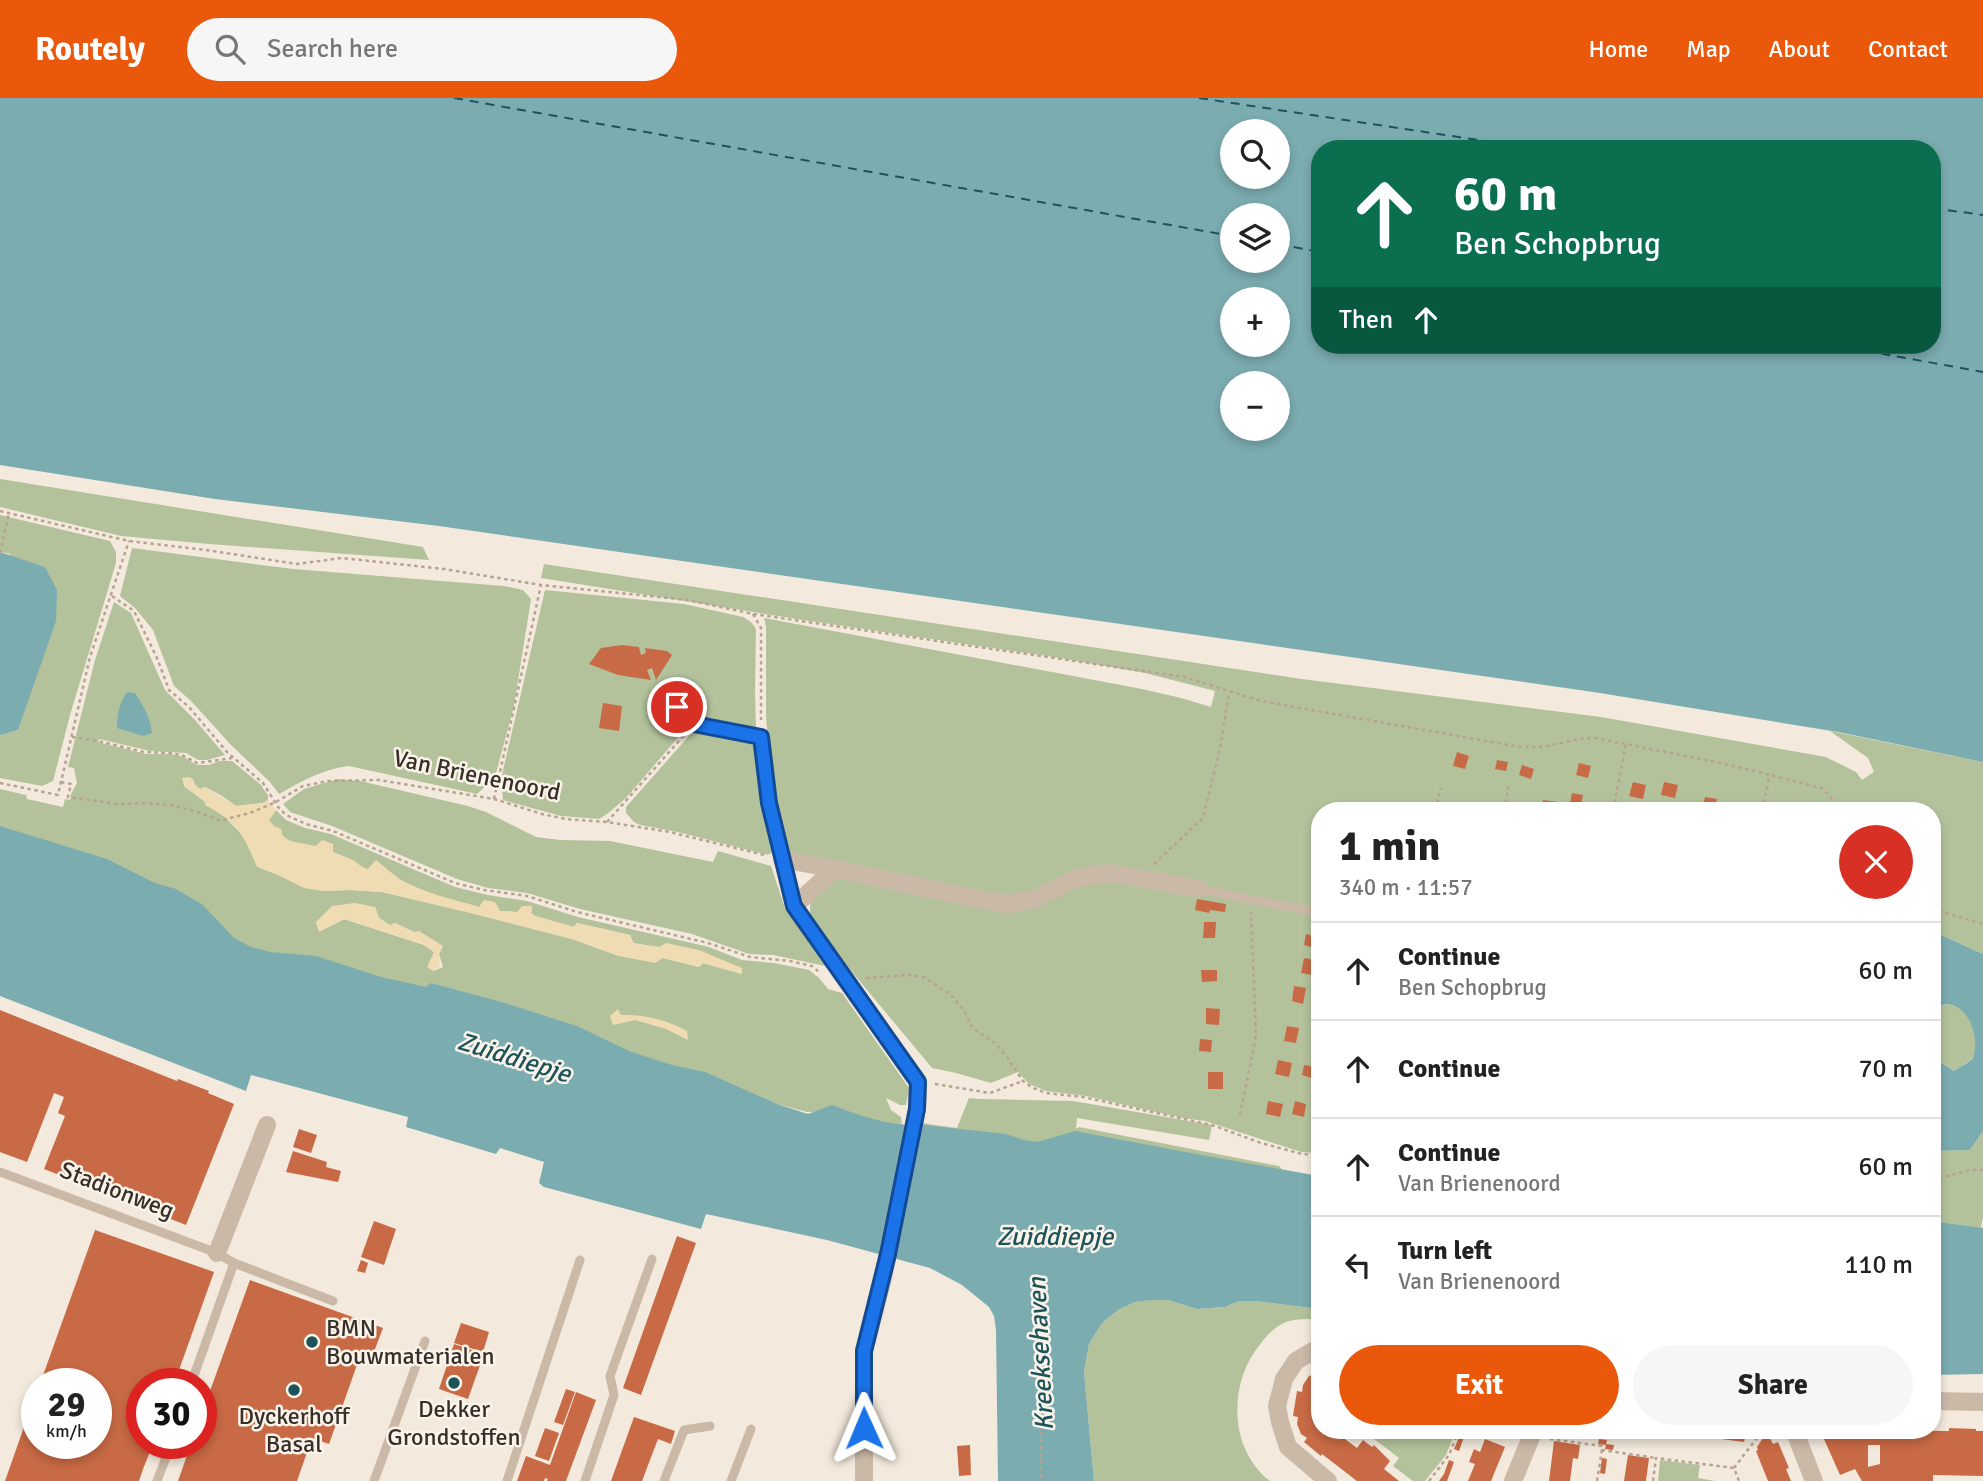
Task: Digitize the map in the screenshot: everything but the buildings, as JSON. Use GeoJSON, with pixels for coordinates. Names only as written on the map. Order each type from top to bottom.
{"type":"FeatureCollection","features":[{"type":"Feature","properties":{"kind":"street"},"geometry":{"type":"LineString","coordinates":[[761,737],[769,803],[794,906],[918,1082],[917,1109],[883,1278],[864,1351],[864,1481]]}},
{"type":"Feature","properties":{"kind":"street"},"geometry":{"type":"LineString","coordinates":[[782,859],[1009,904],[1035,900],[1079,877],[1111,873],[1198,889]]}},
{"type":"Feature","properties":{"kind":"street"},"geometry":{"type":"LineString","coordinates":[[794,906],[835,869]]}},
{"type":"Feature","properties":{"kind":"street"},"geometry":{"type":"LineString","coordinates":[[217,1254],[267,1125]]}},
{"type":"Feature","properties":{"kind":"street"},"geometry":{"type":"LineString","coordinates":[[1311,1351],[1296,1361],[1284,1379],[1277,1406],[1288,1447],[1328,1481]]}},
{"type":"Feature","properties":{"kind":"street"},"geometry":{"type":"LineString","coordinates":[[1941,1401],[1983,1402]]}},
{"type":"Feature","properties":{"kind":"street"},"geometry":{"type":"LineString","coordinates":[[1513,1481],[1530,1439]]}},
{"type":"Feature","properties":{"kind":"street"},"geometry":{"type":"LineString","coordinates":[[1798,1439],[1814,1481]]}},
{"type":"Feature","properties":{"kind":"lane"},"geometry":{"type":"LineString","coordinates":[[677,707],[694,724],[761,737]]}},
{"type":"Feature","properties":{"kind":"lane"},"geometry":{"type":"LineString","coordinates":[[1198,889],[1311,911]]}},
{"type":"Feature","properties":{"kind":"lane","name":"Stadionweg"},"geometry":{"type":"LineString","coordinates":[[0,1172],[333,1301]]}},
{"type":"Feature","properties":{"kind":"lane"},"geometry":{"type":"LineString","coordinates":[[585,1481],[614,1395],[610,1376],[652,1259]]}},
{"type":"Feature","properties":{"kind":"lane"},"geometry":{"type":"LineString","coordinates":[[507,1481],[580,1260]]}},
{"type":"Feature","properties":{"kind":"lane"},"geometry":{"type":"LineString","coordinates":[[197,1368],[234,1263]]}},
{"type":"Feature","properties":{"kind":"lane"},"geometry":{"type":"LineString","coordinates":[[374,1481],[425,1341]]}},
{"type":"Feature","properties":{"kind":"lane"},"geometry":{"type":"LineString","coordinates":[[664,1481],[684,1430],[710,1426]]}},
{"type":"Feature","properties":{"kind":"lane"},"geometry":{"type":"LineString","coordinates":[[732,1481],[751,1429]]}},
{"type":"Feature","properties":{"kind":"lane"},"geometry":{"type":"LineString","coordinates":[[158,1481],[165,1459]]}},
{"type":"Feature","properties":{"kind":"path"},"geometry":{"type":"LineString","coordinates":[[0,510],[130,541],[297,564],[342,558],[432,568],[541,585],[688,600],[753,614],[1184,677],[1261,702],[1520,747],[1543,747],[1595,738],[1726,764],[1822,788],[1832,802]]}},
{"type":"Feature","properties":{"kind":"path"},"geometry":{"type":"LineString","coordinates":[[0,553],[9,513]]}},
{"type":"Feature","properties":{"kind":"path"},"geometry":{"type":"LineString","coordinates":[[0,783],[58,795],[90,657],[130,541]]}},
{"type":"Feature","properties":{"kind":"path"},"geometry":{"type":"LineString","coordinates":[[494,799],[541,585]]}},
{"type":"Feature","properties":{"kind":"path"},"geometry":{"type":"LineString","coordinates":[[112,597],[134,611],[169,690],[189,707],[234,758],[263,783],[286,815],[334,831],[455,883],[527,896],[577,912],[708,943],[750,957],[812,966],[824,978]]}},
{"type":"Feature","properties":{"kind":"path"},"geometry":{"type":"LineString","coordinates":[[753,614],[761,628],[761,737]]}},
{"type":"Feature","properties":{"kind":"path"},"geometry":{"type":"LineString","coordinates":[[1141,877],[1203,818],[1220,749],[1229,692]]}},
{"type":"Feature","properties":{"kind":"path"},"geometry":{"type":"LineString","coordinates":[[607,822],[694,724]]}},
{"type":"Feature","properties":{"kind":"path"},"geometry":{"type":"LineString","coordinates":[[72,737],[144,752],[171,753],[197,763],[234,758]]}},
{"type":"Feature","properties":{"kind":"path"},"geometry":{"type":"LineString","coordinates":[[1615,802],[1626,745]]}},
{"type":"Feature","properties":{"kind":"path"},"geometry":{"type":"LineString","coordinates":[[1764,802],[1769,775]]}},
{"type":"Feature","properties":{"kind":"path","name":"Van Brienenoord"},"geometry":{"type":"LineString","coordinates":[[61,782],[71,784],[68,797],[117,804],[171,805],[218,820],[250,813],[311,784],[379,780],[494,799],[566,819],[607,822],[670,832],[782,859]]}},
{"type":"Feature","properties":{"kind":"path"},"geometry":{"type":"LineString","coordinates":[[1506,802],[1509,784]]}},
{"type":"Feature","properties":{"kind":"path"},"geometry":{"type":"LineString","coordinates":[[1437,802],[1441,789]]}},
{"type":"Feature","properties":{"kind":"path"},"geometry":{"type":"LineString","coordinates":[[1240,1115],[1256,1036],[1250,898]]}},
{"type":"Feature","properties":{"kind":"path"},"geometry":{"type":"LineString","coordinates":[[1941,912],[1983,924]]}},
{"type":"Feature","properties":{"kind":"path"},"geometry":{"type":"LineString","coordinates":[[848,983],[859,978],[908,975],[923,977],[950,993],[973,1028],[995,1043],[1023,1081],[1046,1094],[1083,1097],[1212,1125],[1261,1143],[1311,1155]]}},
{"type":"Feature","properties":{"kind":"path"},"geometry":{"type":"LineString","coordinates":[[918,1082],[990,1093],[1023,1081]]}},
{"type":"Feature","properties":{"kind":"path"},"geometry":{"type":"LineString","coordinates":[[1941,1178],[1970,1170],[1983,1170]]}},
{"type":"Feature","properties":{"kind":"path"},"geometry":{"type":"LineString","coordinates":[[1041,1404],[1041,1481]]}},
{"type":"Feature","properties":{"kind":"path"},"geometry":{"type":"LineString","coordinates":[[1429,1481],[1449,1455],[1455,1439]]}},
{"type":"Feature","properties":{"kind":"path"},"geometry":{"type":"LineString","coordinates":[[1565,1439],[1602,1446],[1597,1481]]}},
{"type":"Feature","properties":{"kind":"path"},"geometry":{"type":"LineString","coordinates":[[1734,1468],[1756,1439]]}},
{"type":"Feature","properties":{"kind":"path"},"geometry":{"type":"LineString","coordinates":[[1602,1450],[1734,1468]]}},
{"type":"Feature","properties":{"kind":"path"},"geometry":{"type":"LineString","coordinates":[[1653,1481],[1656,1458]]}},
{"type":"Feature","properties":{"kind":"path"},"geometry":{"type":"LineString","coordinates":[[1734,1468],[1740,1481]]}},
{"type":"Feature","properties":{"kind":"green space"},"geometry":{"type":"Polygon","coordinates":[[[0,479],[423,547],[429,560],[121,536],[0,507],[0,479]]]}},
{"type":"Feature","properties":{"kind":"green space"},"geometry":{"type":"Polygon","coordinates":[[[0,515],[110,541],[116,552],[116,563],[53,781],[42,786],[0,778],[0,735],[18,730],[21,720],[10,554],[0,552],[0,515]]]}},
{"type":"Feature","properties":{"kind":"green space"},"geometry":{"type":"Polygon","coordinates":[[[132,548],[293,569],[504,586],[523,590],[531,599],[514,706],[495,777],[477,794],[349,766],[321,773],[279,794],[174,686],[153,630],[135,608],[120,596],[132,548]]]}},
{"type":"Feature","properties":{"kind":"green space"},"geometry":{"type":"Polygon","coordinates":[[[544,564],[1302,679],[1601,717],[1826,757],[1856,772],[1862,780],[1874,772],[1868,758],[1830,731],[1983,762],[1983,954],[1941,935],[1941,802],[1311,802],[1311,1153],[1301,1152],[1205,1121],[1086,1096],[1046,1091],[1029,1084],[1018,1072],[991,1083],[932,1068],[812,924],[810,906],[815,894],[841,877],[987,906],[1059,891],[1125,869],[1012,899],[787,854],[771,777],[766,716],[764,618],[1142,689],[1211,707],[1215,691],[1145,673],[1054,657],[541,578],[544,564]]]}},
{"type":"Feature","properties":{"kind":"green space"},"geometry":{"type":"Polygon","coordinates":[[[545,590],[684,604],[743,617],[751,622],[756,629],[756,729],[752,731],[692,717],[682,705],[674,708],[688,726],[626,798],[599,819],[561,816],[503,800],[501,779],[545,590]]]}},
{"type":"Feature","properties":{"kind":"green space"},"geometry":{"type":"Polygon","coordinates":[[[114,602],[131,613],[165,690],[225,755],[198,760],[186,753],[150,751],[99,739],[98,742],[146,754],[184,757],[197,765],[232,761],[260,784],[268,795],[268,800],[236,806],[205,787],[200,789],[195,785],[184,786],[224,816],[245,838],[258,867],[323,891],[382,892],[572,939],[619,956],[663,958],[699,967],[703,963],[742,974],[659,947],[633,943],[630,935],[577,923],[574,927],[535,916],[531,914],[532,906],[517,912],[500,911],[496,906],[479,907],[439,897],[403,882],[376,861],[368,870],[327,850],[289,840],[280,834],[269,820],[276,810],[286,820],[331,834],[455,887],[527,901],[578,917],[709,947],[742,960],[809,970],[828,989],[842,993],[909,1088],[906,1105],[886,1098],[891,1110],[901,1117],[902,1125],[921,1123],[957,1128],[969,1098],[1073,1101],[1212,1125],[1209,1140],[1077,1118],[1076,1129],[1079,1127],[1279,1166],[1285,1173],[907,1134],[823,1112],[807,1112],[684,1079],[250,949],[0,858],[0,789],[26,795],[27,799],[63,807],[65,799],[70,800],[77,783],[74,768],[68,767],[95,660],[114,602]],[[375,907],[316,922],[319,931],[344,919],[424,945],[434,952],[433,971],[443,967],[439,954],[443,946],[395,923],[391,926],[379,918],[375,907]]]}},
{"type":"Feature","properties":{"kind":"green space"},"geometry":{"type":"Polygon","coordinates":[[[696,728],[744,737],[755,743],[775,851],[768,855],[640,825],[626,813],[626,807],[696,728]]]}},
{"type":"Feature","properties":{"kind":"green space"},"geometry":{"type":"Polygon","coordinates":[[[338,779],[360,781],[468,806],[536,837],[610,841],[713,862],[718,851],[771,866],[785,908],[825,966],[773,955],[749,954],[692,934],[580,909],[527,893],[488,888],[457,879],[332,826],[290,812],[283,804],[304,789],[338,779]]]}},
{"type":"Feature","properties":{"kind":"green space"},"geometry":{"type":"Polygon","coordinates":[[[1950,1004],[1963,1008],[1972,1015],[1978,1026],[1979,1039],[1973,1057],[1954,1071],[1941,1063],[1941,1006],[1950,1004]]]}},
{"type":"Feature","properties":{"kind":"green space"},"geometry":{"type":"Polygon","coordinates":[[[1983,1131],[1981,1228],[1941,1222],[1941,1151],[1970,1150],[1983,1131]]]}},
{"type":"Feature","properties":{"kind":"green space"},"geometry":{"type":"Polygon","coordinates":[[[1168,1300],[1197,1309],[1225,1307],[1239,1301],[1256,1301],[1311,1308],[1311,1319],[1286,1322],[1272,1331],[1261,1343],[1250,1359],[1238,1395],[1237,1414],[1246,1451],[1256,1467],[1270,1481],[1094,1481],[1084,1372],[1089,1344],[1102,1323],[1118,1310],[1135,1302],[1168,1300]]]}},
{"type":"Feature","properties":{"kind":"green space"},"geometry":{"type":"Polygon","coordinates":[[[1374,1439],[1452,1439],[1446,1455],[1425,1481],[1413,1481],[1393,1466],[1399,1458],[1374,1439]]]}},
{"type":"Feature","properties":{"kind":"green space"},"geometry":{"type":"Polygon","coordinates":[[[1660,1460],[1700,1465],[1698,1478],[1715,1481],[1658,1481],[1660,1460]]]}},
{"type":"Feature","properties":{"kind":"sand"},"geometry":{"type":"Polygon","coordinates":[[[189,777],[200,789],[204,787],[236,806],[268,800],[276,810],[269,820],[281,829],[283,837],[290,841],[316,846],[322,840],[333,844],[333,852],[363,867],[368,869],[376,860],[399,879],[431,893],[479,907],[484,900],[495,902],[500,911],[517,912],[522,906],[532,906],[531,913],[535,916],[574,927],[577,923],[630,935],[634,944],[659,947],[666,943],[699,950],[742,968],[742,974],[703,963],[699,967],[663,958],[655,963],[619,956],[572,939],[382,892],[304,888],[257,867],[238,830],[184,786],[182,778],[189,777]]]}},
{"type":"Feature","properties":{"kind":"sand"},"geometry":{"type":"Polygon","coordinates":[[[355,903],[375,907],[379,918],[390,925],[395,923],[414,932],[419,931],[443,946],[439,954],[440,966],[433,971],[427,967],[434,952],[424,945],[345,919],[319,932],[316,922],[332,906],[355,903]]]}},
{"type":"Feature","properties":{"kind":"sand"},"geometry":{"type":"Polygon","coordinates":[[[618,1009],[621,1015],[647,1017],[679,1027],[687,1031],[688,1040],[666,1029],[635,1020],[613,1025],[610,1016],[618,1009]]]}},
{"type":"Feature","properties":{"kind":"water"},"geometry":{"type":"Polygon","coordinates":[[[0,98],[1983,98],[1983,762],[1838,732],[1600,693],[439,526],[215,499],[0,465],[0,98]]]}},
{"type":"Feature","properties":{"kind":"water"},"geometry":{"type":"Polygon","coordinates":[[[0,552],[45,567],[57,590],[56,621],[18,730],[0,735],[0,552]]]}},
{"type":"Feature","properties":{"kind":"water"},"geometry":{"type":"Polygon","coordinates":[[[127,692],[135,693],[148,717],[152,733],[143,736],[117,728],[119,709],[127,692]]]}},
{"type":"Feature","properties":{"kind":"water","name":"Zuiddiepje"},"geometry":{"type":"Polygon","coordinates":[[[0,826],[107,859],[155,883],[176,889],[203,905],[234,938],[251,947],[270,952],[316,956],[381,977],[426,987],[431,983],[505,1003],[577,1026],[629,1051],[705,1072],[777,1104],[808,1114],[832,1105],[889,1123],[923,1124],[1006,1134],[1037,1142],[1075,1131],[1311,1175],[1311,1308],[1239,1301],[1225,1307],[1197,1309],[1168,1300],[1152,1300],[1135,1302],[1118,1310],[1102,1323],[1089,1344],[1084,1372],[1094,1481],[998,1481],[994,1316],[989,1307],[962,1285],[930,1268],[827,1240],[706,1214],[701,1229],[544,1187],[539,1183],[544,1162],[500,1148],[496,1154],[406,1127],[408,1117],[251,1075],[246,1091],[0,996],[0,826]]]}},
{"type":"Feature","properties":{"kind":"water"},"geometry":{"type":"Polygon","coordinates":[[[1941,935],[1983,954],[1983,1131],[1970,1150],[1941,1151],[1941,1063],[1954,1071],[1973,1058],[1975,1046],[1971,1023],[1958,1007],[1950,1004],[1941,1006],[1941,935]]]}},
{"type":"Feature","properties":{"kind":"water"},"geometry":{"type":"Polygon","coordinates":[[[1941,1222],[1983,1228],[1983,1374],[1941,1375],[1941,1222]]]}},
{"type":"Feature","properties":{"kind":"ferry route"},"geometry":{"type":"LineString","coordinates":[[454,98],[1220,234]]}},
{"type":"Feature","properties":{"kind":"ferry route"},"geometry":{"type":"LineString","coordinates":[[1199,98],[1478,140]]}},
{"type":"Feature","properties":{"kind":"ferry route"},"geometry":{"type":"LineString","coordinates":[[1941,209],[1983,215]]}},
{"type":"Feature","properties":{"kind":"ferry route"},"geometry":{"type":"LineString","coordinates":[[1290,246],[1311,250]]}},
{"type":"Feature","properties":{"kind":"ferry route"},"geometry":{"type":"LineString","coordinates":[[1884,354],[1983,372]]}},
{"type":"Feature","properties":{"kind":"place","name":"BMN Bouwmaterialen"},"geometry":{"type":"Point","coordinates":[312,1342]}},
{"type":"Feature","properties":{"kind":"place","name":"Dekker Grondstoffen"},"geometry":{"type":"Point","coordinates":[454,1383]}},
{"type":"Feature","properties":{"kind":"place","name":"Dyckerhoff Basal"},"geometry":{"type":"Point","coordinates":[294,1390]}},
{"type":"Feature","properties":{"kind":"route"},"geometry":{"type":"LineString","coordinates":[[677,707],[694,724],[761,737],[769,803],[794,906],[918,1082],[917,1109],[888,1254],[864,1351],[864,1428]]}},
{"type":"Feature","properties":{"kind":"water label","name":"Kreeksehaven"},"geometry":{"type":"Point","coordinates":[1041,1354]}}]}
